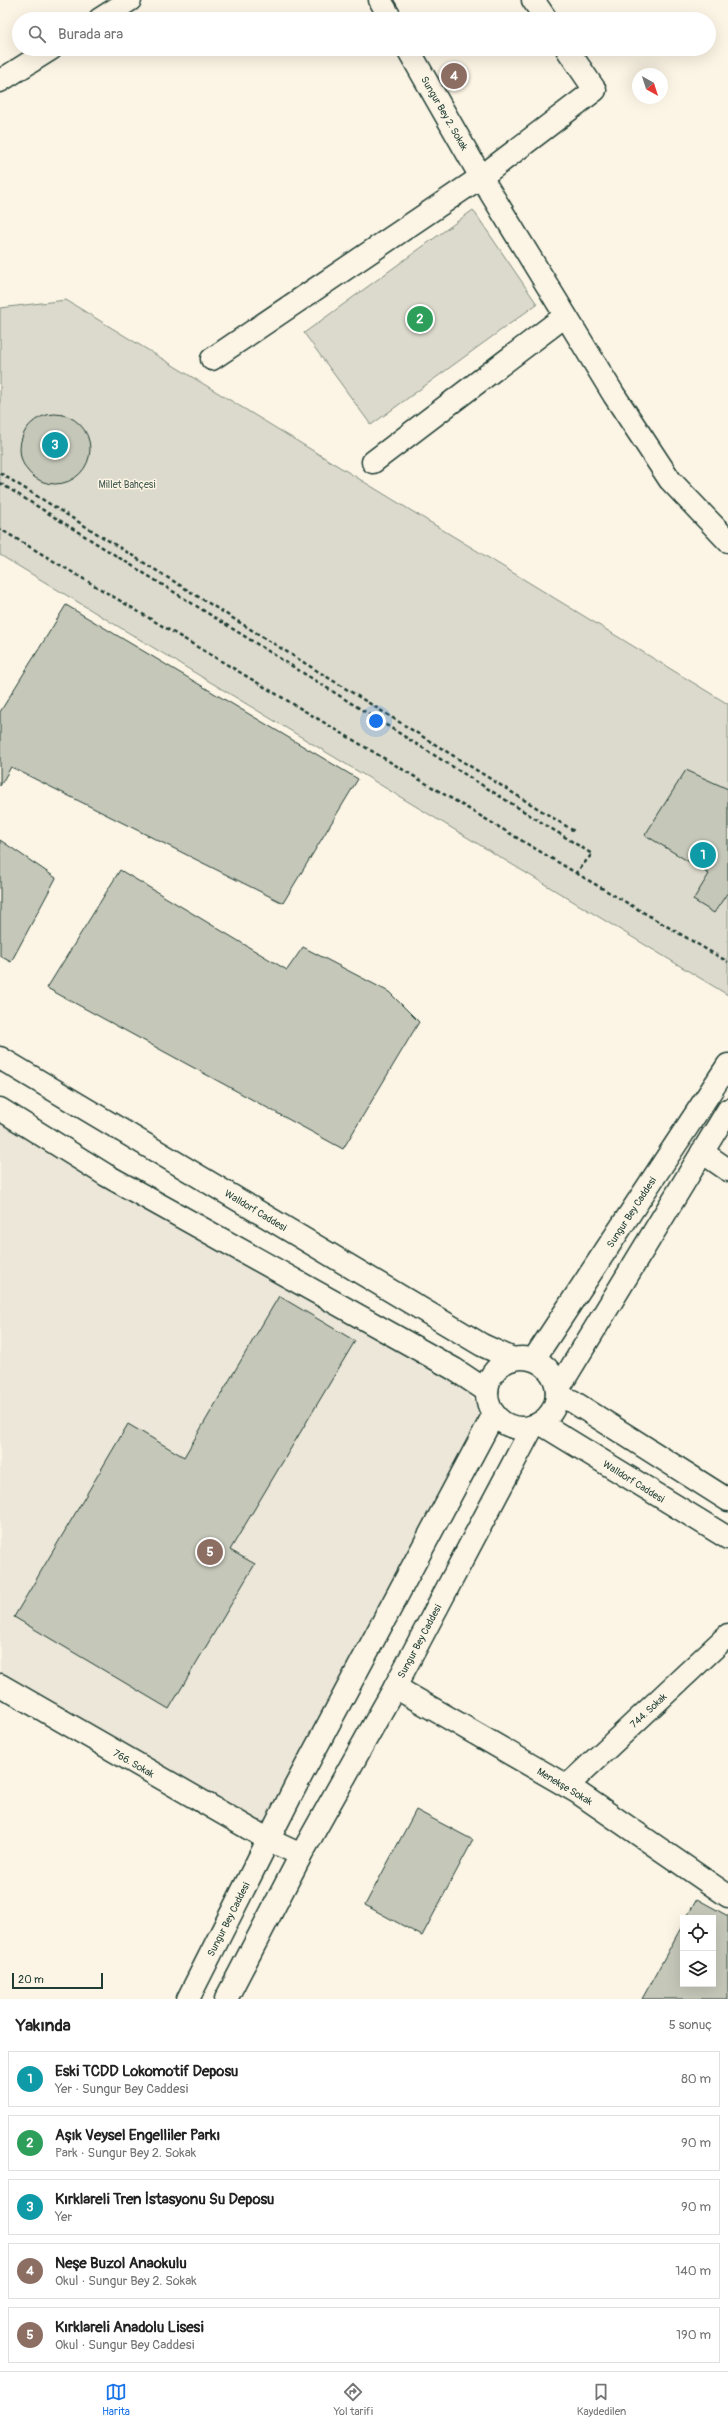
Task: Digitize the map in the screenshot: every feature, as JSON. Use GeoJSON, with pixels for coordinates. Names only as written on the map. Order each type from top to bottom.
{"type":"FeatureCollection","features":[{"type":"Feature","properties":{"kind":"street"},"geometry":{"type":"LineString","coordinates":[[111,12],[130,0]]}},
{"type":"Feature","properties":{"kind":"street"},"geometry":{"type":"LineString","coordinates":[[380,0],[387,12]]}},
{"type":"Feature","properties":{"kind":"street"},"geometry":{"type":"LineString","coordinates":[[533,0],[541,12]]}},
{"type":"Feature","properties":{"kind":"street"},"geometry":{"type":"LineString","coordinates":[[0,81],[40,56]]}},
{"type":"Feature","properties":{"kind":"street","name":"Sungur Bey 2. Sokak"},"geometry":{"type":"LineString","coordinates":[[412,56],[481,177],[565,316],[670,480],[728,541]]}},
{"type":"Feature","properties":{"kind":"street"},"geometry":{"type":"LineString","coordinates":[[212,359],[481,177],[595,90],[572,56]]}},
{"type":"Feature","properties":{"kind":"street"},"geometry":{"type":"LineString","coordinates":[[373,462],[565,316]]}},
{"type":"Feature","properties":{"kind":"street","name":"Walldorf Caddesi"},"geometry":{"type":"LineString","coordinates":[[0,1058],[482,1345],[524,1359]]}},
{"type":"Feature","properties":{"kind":"street","name":"Sungur Bey Caddesi"},"geometry":{"type":"LineString","coordinates":[[524,1359],[728,1065]]}},
{"type":"Feature","properties":{"kind":"street"},"geometry":{"type":"LineString","coordinates":[[0,1109],[106,1175],[454,1369],[487,1391]]}},
{"type":"Feature","properties":{"kind":"street"},"geometry":{"type":"LineString","coordinates":[[728,1110],[557,1393],[553,1409],[537,1424],[520,1428],[511,1426],[494,1414],[490,1407],[487,1391],[495,1371],[503,1364],[524,1359],[550,1372],[557,1393],[728,1500]]}},
{"type":"Feature","properties":{"kind":"street"},"geometry":{"type":"LineString","coordinates":[[702,1152],[728,1170]]}},
{"type":"Feature","properties":{"kind":"street","name":"Sungur Bey Caddesi"},"geometry":{"type":"LineString","coordinates":[[188,1999],[298,1780],[494,1414]]}},
{"type":"Feature","properties":{"kind":"street","name":"Walldorf Caddesi"},"geometry":{"type":"LineString","coordinates":[[537,1424],[728,1538]]}},
{"type":"Feature","properties":{"kind":"street","name":"Sungur Bey Caddesi"},"geometry":{"type":"LineString","coordinates":[[226,1999],[302,1855],[537,1424]]}},
{"type":"Feature","properties":{"kind":"street","name":"744. Sokak"},"geometry":{"type":"LineString","coordinates":[[567,1786],[728,1635]]}},
{"type":"Feature","properties":{"kind":"street","name":"766. Sokak"},"geometry":{"type":"LineString","coordinates":[[0,1685],[269,1840]]}},
{"type":"Feature","properties":{"kind":"street","name":"Menekşe Sokak"},"geometry":{"type":"LineString","coordinates":[[395,1686],[567,1786],[728,1896]]}},
{"type":"Feature","properties":{"kind":"street"},"geometry":{"type":"LineString","coordinates":[[269,1840],[302,1855]]}},
{"type":"Feature","properties":{"kind":"path"},"geometry":{"type":"LineString","coordinates":[[0,473],[574,831]]}},
{"type":"Feature","properties":{"kind":"path"},"geometry":{"type":"LineString","coordinates":[[0,483],[592,854],[576,873]]}},
{"type":"Feature","properties":{"kind":"path"},"geometry":{"type":"LineString","coordinates":[[0,529],[576,873],[728,962]]}},
{"type":"Feature","properties":{"kind":"shaded area"},"geometry":{"type":"Polygon","coordinates":[[[0,1109],[106,1175],[465,1390],[487,1418],[269,1840],[0,1686],[0,1109]]]}},
{"type":"Feature","properties":{"kind":"green space"},"geometry":{"type":"Polygon","coordinates":[[[473,210],[537,304],[371,425],[304,333],[473,210]]]}},
{"type":"Feature","properties":{"kind":"green space","name":"Millet Bahçesi"},"geometry":{"type":"Polygon","coordinates":[[[66,300],[728,704],[728,995],[0,555],[0,308],[66,300]]]}},
{"type":"Feature","properties":{"kind":"building"},"geometry":{"type":"Polygon","coordinates":[[[55,414],[68,417],[80,424],[87,436],[90,449],[87,462],[80,474],[68,481],[55,484],[42,481],[30,474],[23,462],[20,449],[23,436],[30,424],[42,417],[55,414]]]}},
{"type":"Feature","properties":{"kind":"building"},"geometry":{"type":"Polygon","coordinates":[[[66,605],[358,779],[283,903],[11,767],[0,786],[0,712],[66,605]]]}},
{"type":"Feature","properties":{"kind":"building"},"geometry":{"type":"Polygon","coordinates":[[[686,770],[728,789],[728,892],[714,913],[693,900],[709,874],[645,835],[686,770]]]}},
{"type":"Feature","properties":{"kind":"building"},"geometry":{"type":"Polygon","coordinates":[[[0,840],[56,878],[11,962],[0,956],[0,840]]]}},
{"type":"Feature","properties":{"kind":"building"},"geometry":{"type":"Polygon","coordinates":[[[120,870],[287,970],[303,947],[389,992],[419,1022],[343,1149],[47,988],[120,870]]]}},
{"type":"Feature","properties":{"kind":"building"},"geometry":{"type":"Polygon","coordinates":[[[279,1296],[355,1341],[230,1550],[255,1564],[169,1709],[14,1617],[128,1424],[184,1457],[279,1296]]]}},
{"type":"Feature","properties":{"kind":"building"},"geometry":{"type":"Polygon","coordinates":[[[416,1810],[473,1840],[422,1936],[365,1905],[416,1810]]]}},
{"type":"Feature","properties":{"kind":"building"},"geometry":{"type":"Polygon","coordinates":[[[697,1899],[728,1916],[728,1999],[642,1999],[680,1929],[680,1987],[716,1987],[716,1915],[688,1915],[697,1899]]]}},
{"type":"Feature","properties":{"kind":"place","name":"Neşe Buzol Anaokulu"},"geometry":{"type":"Point","coordinates":[454,76]}},
{"type":"Feature","properties":{"kind":"place","name":"Aşık Veysel Engelliler Parkı"},"geometry":{"type":"Point","coordinates":[420,319]}},
{"type":"Feature","properties":{"kind":"place","name":"Kırklareli Tren İstasyonu Su Deposu"},"geometry":{"type":"Point","coordinates":[55,445]}},
{"type":"Feature","properties":{"kind":"place","name":"Eski TCDD Lokomotif Deposu"},"geometry":{"type":"Point","coordinates":[703,855]}},
{"type":"Feature","properties":{"kind":"place","name":"Kırklareli Anadolu Lisesi"},"geometry":{"type":"Point","coordinates":[210,1552]}}]}
